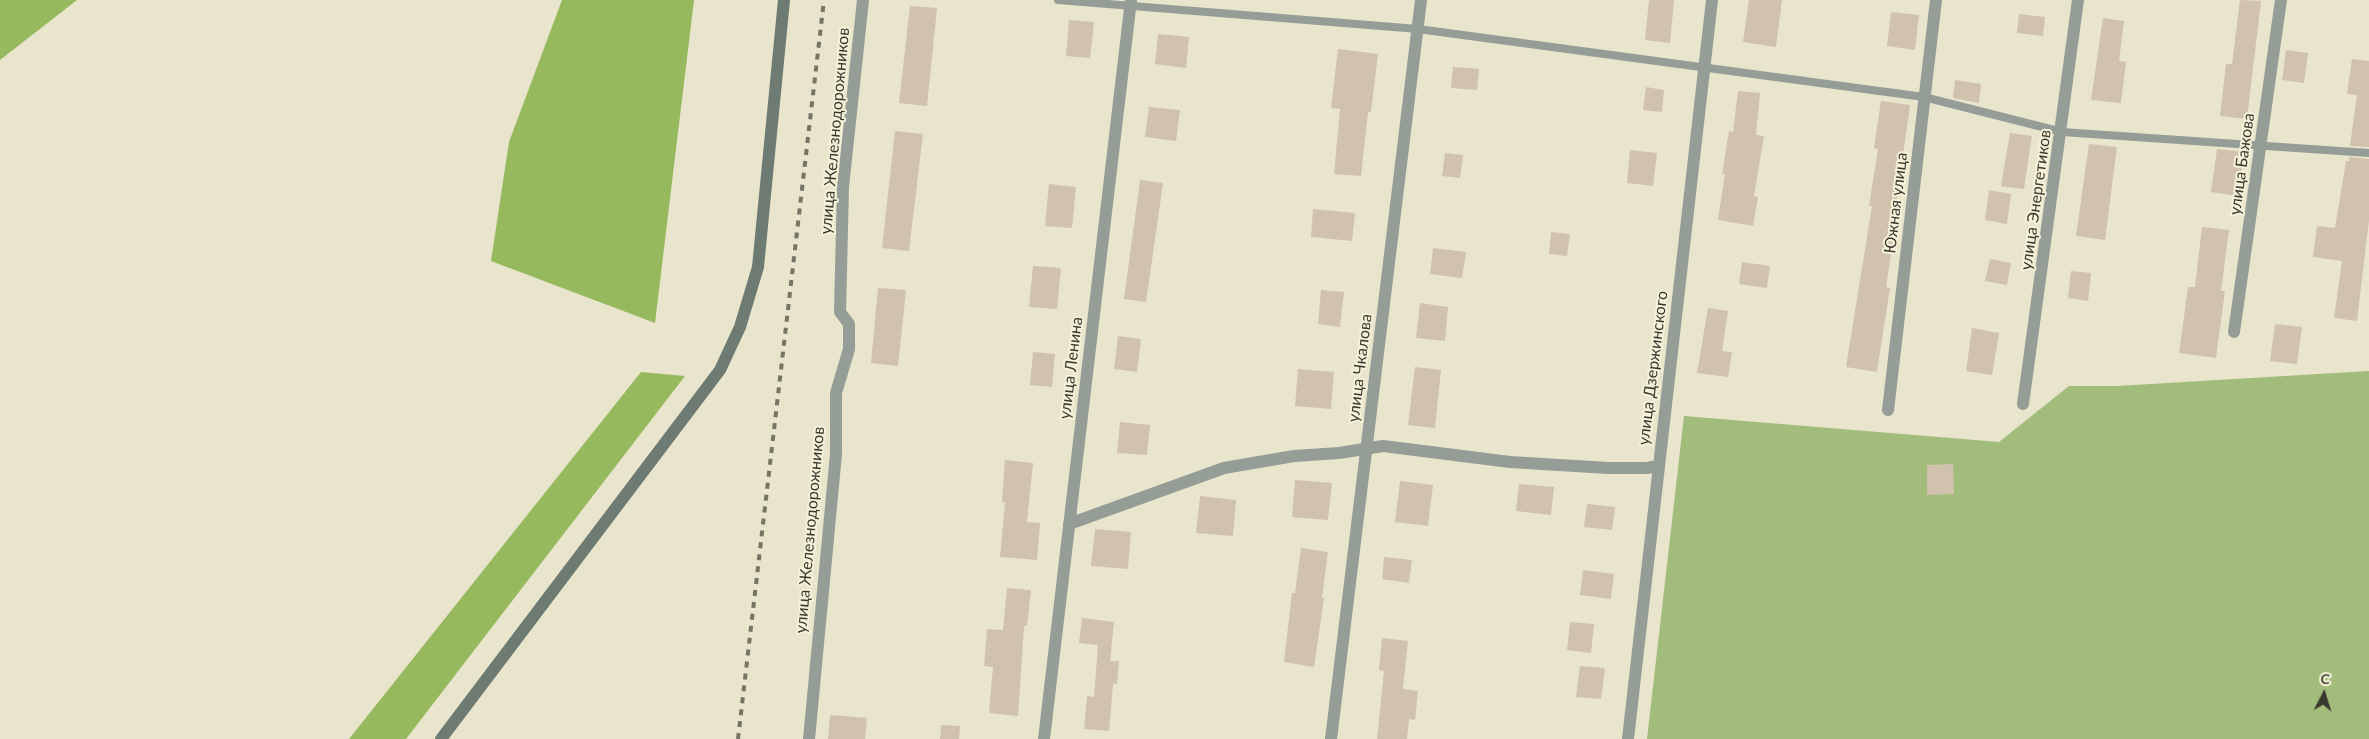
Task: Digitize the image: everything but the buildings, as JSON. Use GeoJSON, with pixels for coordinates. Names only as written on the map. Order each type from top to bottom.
{"type":"FeatureCollection","features":[{"type":"Feature","properties":{"kind":"main road"},"geometry":{"type":"LineString","coordinates":[[441,739],[720,370],[740,327],[758,267],[784,0]]}},
{"type":"Feature","properties":{"kind":"street","name":"улица Железнодорожников"},"geometry":{"type":"LineString","coordinates":[[808,739],[836,454],[836,393],[849,349],[849,324],[840,312],[843,187],[863,0]]}},
{"type":"Feature","properties":{"kind":"street","name":"улица Чкалова"},"geometry":{"type":"LineString","coordinates":[[1331,739],[1421,0]]}},
{"type":"Feature","properties":{"kind":"street","name":"улица Дзержинского"},"geometry":{"type":"LineString","coordinates":[[1628,739],[1712,0]]}},
{"type":"Feature","properties":{"kind":"street","name":"Южная улица"},"geometry":{"type":"LineString","coordinates":[[1888,410],[1936,0]]}},
{"type":"Feature","properties":{"kind":"street","name":"улица Энергетиков"},"geometry":{"type":"LineString","coordinates":[[2023,404],[2062,132],[2078,0]]}},
{"type":"Feature","properties":{"kind":"street","name":"улица Бажова"},"geometry":{"type":"LineString","coordinates":[[2234,332],[2281,0]]}},
{"type":"Feature","properties":{"kind":"street","name":"улица Ленина"},"geometry":{"type":"LineString","coordinates":[[1044,739],[1131,4]]}},
{"type":"Feature","properties":{"kind":"street"},"geometry":{"type":"LineString","coordinates":[[1069,524],[1224,468],[1294,456],[1366,450],[1383,446],[1510,462],[1568,466],[1647,468],[1658,466]]}},
{"type":"Feature","properties":{"kind":"lane"},"geometry":{"type":"LineString","coordinates":[[1058,0],[1131,4],[1418,29],[1924,97],[2062,132],[2261,144],[2369,153]]}},
{"type":"Feature","properties":{"kind":"green space"},"geometry":{"type":"Polygon","coordinates":[[[0,0],[77,0],[0,60],[0,0]]]}},
{"type":"Feature","properties":{"kind":"green space"},"geometry":{"type":"Polygon","coordinates":[[[562,0],[694,0],[655,323],[491,261],[509,142],[562,0]]]}},
{"type":"Feature","properties":{"kind":"green space"},"geometry":{"type":"Polygon","coordinates":[[[2369,371],[2369,739],[1647,739],[1684,416],[1999,442],[2069,386],[2117,386],[2369,371]]]}},
{"type":"Feature","properties":{"kind":"green space"},"geometry":{"type":"Polygon","coordinates":[[[641,372],[685,376],[406,739],[349,739],[641,372]]]}},
{"type":"Feature","properties":{"kind":"railway"},"geometry":{"type":"LineString","coordinates":[[738,739],[824,0]]}}]}
